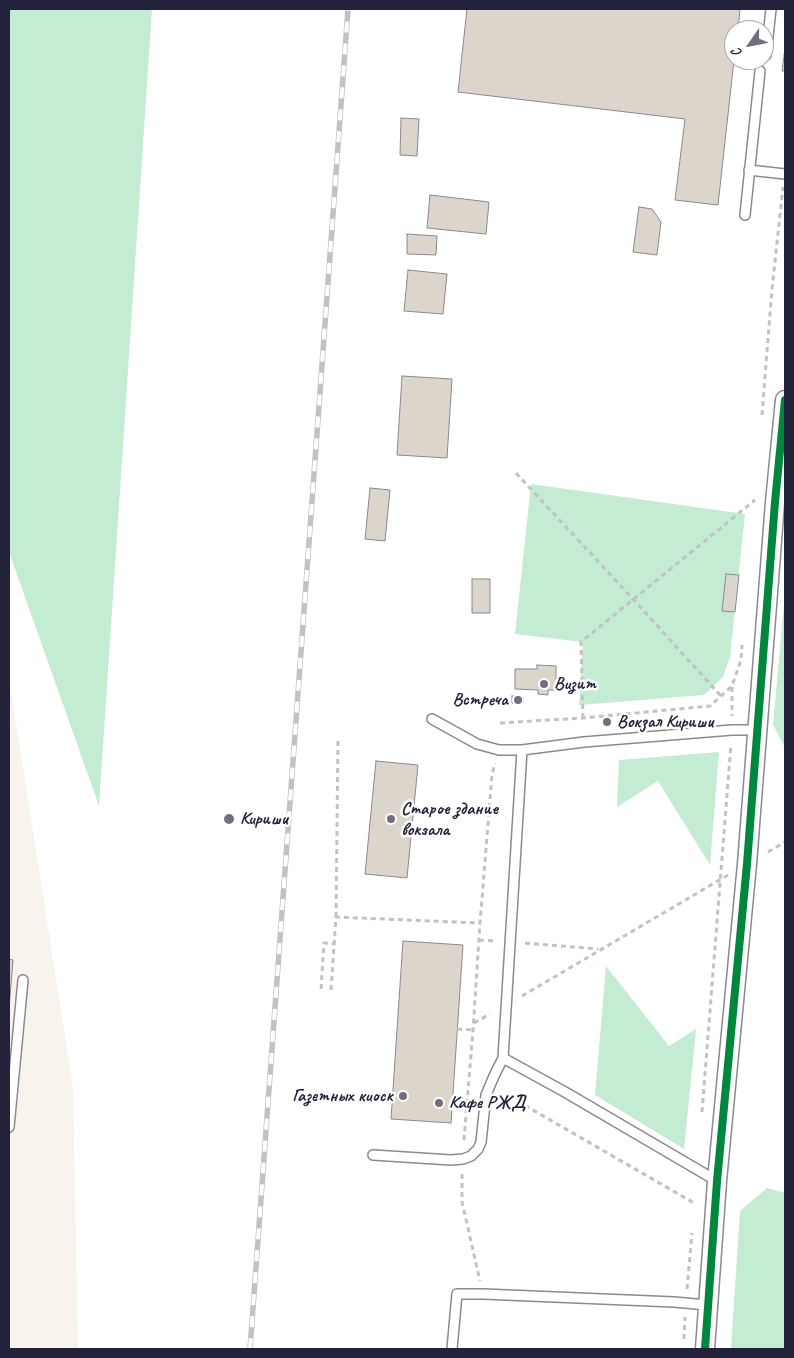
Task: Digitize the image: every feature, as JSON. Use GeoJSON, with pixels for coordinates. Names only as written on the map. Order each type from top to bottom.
{"type":"FeatureCollection","features":[{"type":"Feature","properties":{"kind":"street"},"geometry":{"type":"LineString","coordinates":[[704,1349],[717,1181],[759,730],[775,502],[785,400]]}},
{"type":"Feature","properties":{"kind":"lane"},"geometry":{"type":"LineString","coordinates":[[745,215],[760,71]]}},
{"type":"Feature","properties":{"kind":"lane"},"geometry":{"type":"LineString","coordinates":[[750,170],[785,174]]}},
{"type":"Feature","properties":{"kind":"lane"},"geometry":{"type":"LineString","coordinates":[[432,719],[476,744],[499,750],[522,750],[584,742],[732,730],[759,730]]}},
{"type":"Feature","properties":{"kind":"lane"},"geometry":{"type":"LineString","coordinates":[[373,1154],[451,1160],[462,1159],[471,1156],[478,1149],[481,1142],[486,1095],[503,1058],[522,750]]}},
{"type":"Feature","properties":{"kind":"lane"},"geometry":{"type":"LineString","coordinates":[[9,1127],[23,980]]}},
{"type":"Feature","properties":{"kind":"lane"},"geometry":{"type":"LineString","coordinates":[[503,1058],[717,1181]]}},
{"type":"Feature","properties":{"kind":"lane"},"geometry":{"type":"LineString","coordinates":[[452,1349],[457,1294],[707,1305]]}},
{"type":"Feature","properties":{"kind":"path"},"geometry":{"type":"LineString","coordinates":[[761,424],[772,289],[785,174]]}},
{"type":"Feature","properties":{"kind":"path"},"geometry":{"type":"LineString","coordinates":[[516,473],[721,696]]}},
{"type":"Feature","properties":{"kind":"path"},"geometry":{"type":"LineString","coordinates":[[754,510],[756,490]]}},
{"type":"Feature","properties":{"kind":"path"},"geometry":{"type":"LineString","coordinates":[[583,718],[581,642],[755,500]]}},
{"type":"Feature","properties":{"kind":"path"},"geometry":{"type":"LineString","coordinates":[[732,709],[732,686],[741,660],[742,642]]}},
{"type":"Feature","properties":{"kind":"path"},"geometry":{"type":"LineString","coordinates":[[500,723],[583,718],[710,706],[732,686]]}},
{"type":"Feature","properties":{"kind":"path"},"geometry":{"type":"LineString","coordinates":[[331,990],[336,917],[338,738]]}},
{"type":"Feature","properties":{"kind":"path"},"geometry":{"type":"LineString","coordinates":[[701,1121],[732,743]]}},
{"type":"Feature","properties":{"kind":"path"},"geometry":{"type":"LineString","coordinates":[[483,1294],[462,1202],[461,1185],[492,775],[499,750]]}},
{"type":"Feature","properties":{"kind":"path"},"geometry":{"type":"LineString","coordinates":[[767,852],[785,842]]}},
{"type":"Feature","properties":{"kind":"path"},"geometry":{"type":"LineString","coordinates":[[474,1023],[729,874]]}},
{"type":"Feature","properties":{"kind":"path"},"geometry":{"type":"LineString","coordinates":[[336,917],[480,923]]}},
{"type":"Feature","properties":{"kind":"path"},"geometry":{"type":"LineString","coordinates":[[479,940],[599,950]]}},
{"type":"Feature","properties":{"kind":"path"},"geometry":{"type":"LineString","coordinates":[[321,989],[324,943],[335,944]]}},
{"type":"Feature","properties":{"kind":"path"},"geometry":{"type":"LineString","coordinates":[[457,1029],[473,1030]]}},
{"type":"Feature","properties":{"kind":"path"},"geometry":{"type":"LineString","coordinates":[[468,1093],[512,1098],[694,1203],[697,1170]]}},
{"type":"Feature","properties":{"kind":"path"},"geometry":{"type":"LineString","coordinates":[[684,1340],[692,1230]]}},
{"type":"Feature","properties":{"kind":"shaded area"},"geometry":{"type":"Polygon","coordinates":[[[9,678],[73,1088],[78,1349],[9,1349],[9,678]]]}},
{"type":"Feature","properties":{"kind":"green space"},"geometry":{"type":"Polygon","coordinates":[[[9,9],[152,9],[99,806],[9,552],[9,9]]]}},
{"type":"Feature","properties":{"kind":"green space"},"geometry":{"type":"Polygon","coordinates":[[[531,484],[745,514],[730,657],[723,677],[704,695],[579,705],[583,642],[515,634],[531,484]]]}},
{"type":"Feature","properties":{"kind":"green space"},"geometry":{"type":"Polygon","coordinates":[[[785,593],[785,748],[773,725],[785,593]]]}},
{"type":"Feature","properties":{"kind":"green space"},"geometry":{"type":"Polygon","coordinates":[[[719,752],[710,865],[658,781],[617,807],[619,760],[719,752]]]}},
{"type":"Feature","properties":{"kind":"green space"},"geometry":{"type":"Polygon","coordinates":[[[606,966],[669,1046],[696,1029],[684,1149],[595,1095],[606,966]]]}},
{"type":"Feature","properties":{"kind":"green space"},"geometry":{"type":"Polygon","coordinates":[[[767,1188],[785,1193],[784,1349],[731,1349],[740,1211],[767,1188]]]}},
{"type":"Feature","properties":{"kind":"building"},"geometry":{"type":"Polygon","coordinates":[[[467,9],[740,9],[739,20],[724,20],[724,70],[733,70],[718,205],[675,200],[685,119],[458,92],[467,9]]]}},
{"type":"Feature","properties":{"kind":"building"},"geometry":{"type":"Polygon","coordinates":[[[785,48],[785,71],[782,71],[785,48]]]}},
{"type":"Feature","properties":{"kind":"building"},"geometry":{"type":"Polygon","coordinates":[[[401,118],[419,119],[417,156],[400,155],[401,118]]]}},
{"type":"Feature","properties":{"kind":"building"},"geometry":{"type":"Polygon","coordinates":[[[430,195],[489,202],[486,234],[427,228],[430,195]]]}},
{"type":"Feature","properties":{"kind":"building"},"geometry":{"type":"Polygon","coordinates":[[[639,207],[652,209],[661,222],[657,255],[633,252],[639,207]]]}},
{"type":"Feature","properties":{"kind":"building"},"geometry":{"type":"Polygon","coordinates":[[[407,234],[437,236],[436,255],[407,254],[407,234]]]}},
{"type":"Feature","properties":{"kind":"building"},"geometry":{"type":"Polygon","coordinates":[[[408,270],[447,274],[443,314],[404,311],[408,270]]]}},
{"type":"Feature","properties":{"kind":"building"},"geometry":{"type":"Polygon","coordinates":[[[402,376],[452,379],[447,458],[397,455],[402,376]]]}},
{"type":"Feature","properties":{"kind":"building"},"geometry":{"type":"Polygon","coordinates":[[[370,488],[390,490],[385,541],[365,539],[370,488]]]}},
{"type":"Feature","properties":{"kind":"building"},"geometry":{"type":"Polygon","coordinates":[[[726,574],[739,575],[735,612],[722,611],[726,574]]]}},
{"type":"Feature","properties":{"kind":"building"},"geometry":{"type":"Polygon","coordinates":[[[472,579],[490,579],[490,613],[472,613],[472,579]]]}},
{"type":"Feature","properties":{"kind":"building"},"geometry":{"type":"Polygon","coordinates":[[[537,665],[556,666],[556,690],[548,690],[548,695],[538,694],[538,690],[515,689],[515,669],[537,669],[537,665]]]}},
{"type":"Feature","properties":{"kind":"building","name":"Встреча"},"geometry":{"type":"Polygon","coordinates":[[[512,696],[523,697],[523,703],[512,703],[512,696]]]}},
{"type":"Feature","properties":{"kind":"building","name":"Старое здание вокзала"},"geometry":{"type":"Polygon","coordinates":[[[376,761],[418,765],[407,878],[365,874],[376,761]]]}},
{"type":"Feature","properties":{"kind":"building"},"geometry":{"type":"Polygon","coordinates":[[[403,941],[463,945],[451,1123],[391,1119],[403,941]]]}},
{"type":"Feature","properties":{"kind":"building"},"geometry":{"type":"Polygon","coordinates":[[[9,959],[13,960],[9,1009],[9,959]]]}},
{"type":"Feature","properties":{"kind":"railway"},"geometry":{"type":"LineString","coordinates":[[250,1349],[348,9]]}},
{"type":"Feature","properties":{"kind":"cycle path"},"geometry":{"type":"LineString","coordinates":[[705,1349],[717,1181],[747,864],[775,502],[785,400]]}},
{"type":"Feature","properties":{"kind":"place","name":"Визит"},"geometry":{"type":"Point","coordinates":[544,684]}},
{"type":"Feature","properties":{"kind":"place","name":"Встреча"},"geometry":{"type":"Point","coordinates":[518,700]}},
{"type":"Feature","properties":{"kind":"place","name":"Вокзал Кириши"},"geometry":{"type":"Point","coordinates":[607,722]}},
{"type":"Feature","properties":{"kind":"place","name":"Кириши"},"geometry":{"type":"Point","coordinates":[229,819]}},
{"type":"Feature","properties":{"kind":"place","name":"Старое здание вокзала"},"geometry":{"type":"Point","coordinates":[391,819]}},
{"type":"Feature","properties":{"kind":"place","name":"Газетных киоск"},"geometry":{"type":"Point","coordinates":[403,1096]}},
{"type":"Feature","properties":{"kind":"place","name":"Кафе РЖД"},"geometry":{"type":"Point","coordinates":[439,1103]}}]}
